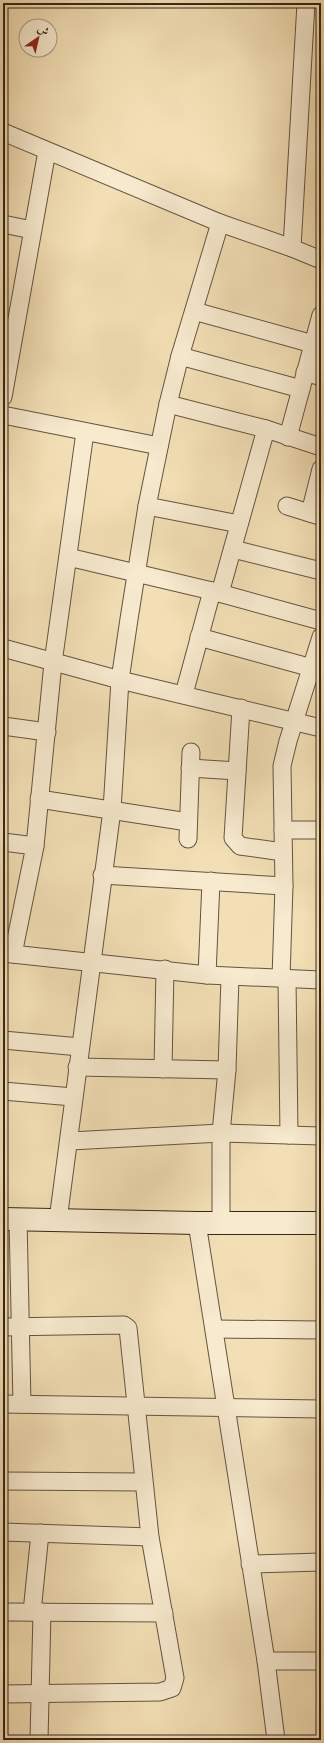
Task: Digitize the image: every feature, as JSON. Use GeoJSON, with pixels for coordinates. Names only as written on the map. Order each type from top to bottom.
{"type":"FeatureCollection","features":[{"type":"Feature","properties":{"kind":"main road"},"geometry":{"type":"LineString","coordinates":[[10,1219],[197,1223],[321,1223]]}},
{"type":"Feature","properties":{"kind":"street"},"geometry":{"type":"LineString","coordinates":[[292,248],[306,3]]}},
{"type":"Feature","properties":{"kind":"street"},"geometry":{"type":"LineString","coordinates":[[3,132],[220,223],[292,248],[321,260]]}},
{"type":"Feature","properties":{"kind":"street"},"geometry":{"type":"LineString","coordinates":[[3,397],[47,151]]}},
{"type":"Feature","properties":{"kind":"street"},"geometry":{"type":"LineString","coordinates":[[58,1220],[70,1141],[73,1097],[112,810],[120,680],[147,506],[168,404],[180,356],[220,223]]}},
{"type":"Feature","properties":{"kind":"street"},"geometry":{"type":"LineString","coordinates":[[3,224],[32,230]]}},
{"type":"Feature","properties":{"kind":"street"},"geometry":{"type":"LineString","coordinates":[[194,310],[313,344]]}},
{"type":"Feature","properties":{"kind":"street"},"geometry":{"type":"LineString","coordinates":[[288,437],[301,389],[313,375],[313,344],[321,316]]}},
{"type":"Feature","properties":{"kind":"street"},"geometry":{"type":"LineString","coordinates":[[180,356],[301,389]]}},
{"type":"Feature","properties":{"kind":"street"},"geometry":{"type":"LineString","coordinates":[[168,404],[266,429],[321,447]]}},
{"type":"Feature","properties":{"kind":"street"},"geometry":{"type":"LineString","coordinates":[[3,415],[159,446]]}},
{"type":"Feature","properties":{"kind":"street"},"geometry":{"type":"LineString","coordinates":[[184,694],[199,636],[234,549],[239,524],[266,429]]}},
{"type":"Feature","properties":{"kind":"street"},"geometry":{"type":"LineString","coordinates":[[85,432],[53,663],[35,846],[8,953],[165,969],[206,975],[321,980]]}},
{"type":"Feature","properties":{"kind":"street"},"geometry":{"type":"LineString","coordinates":[[287,506],[315,515],[321,469]]}},
{"type":"Feature","properties":{"kind":"street"},"geometry":{"type":"LineString","coordinates":[[147,506],[239,524]]}},
{"type":"Feature","properties":{"kind":"street"},"geometry":{"type":"LineString","coordinates":[[234,549],[321,571]]}},
{"type":"Feature","properties":{"kind":"street"},"geometry":{"type":"LineString","coordinates":[[68,557],[216,592],[321,621]]}},
{"type":"Feature","properties":{"kind":"street"},"geometry":{"type":"LineString","coordinates":[[199,636],[312,668]]}},
{"type":"Feature","properties":{"kind":"street"},"geometry":{"type":"LineString","coordinates":[[289,1135],[284,978],[282,766],[321,637]]}},
{"type":"Feature","properties":{"kind":"street"},"geometry":{"type":"LineString","coordinates":[[3,648],[53,663],[120,680],[295,720],[321,728]]}},
{"type":"Feature","properties":{"kind":"street"},"geometry":{"type":"LineString","coordinates":[[241,708],[233,836],[234,841],[240,846],[283,852]]}},
{"type":"Feature","properties":{"kind":"street"},"geometry":{"type":"LineString","coordinates":[[3,726],[47,732]]}},
{"type":"Feature","properties":{"kind":"street"},"geometry":{"type":"LineString","coordinates":[[188,839],[190,760],[237,771]]}},
{"type":"Feature","properties":{"kind":"street"},"geometry":{"type":"LineString","coordinates":[[39,800],[188,822]]}},
{"type":"Feature","properties":{"kind":"street"},"geometry":{"type":"LineString","coordinates":[[283,830],[321,830]]}},
{"type":"Feature","properties":{"kind":"street"},"geometry":{"type":"LineString","coordinates":[[3,842],[35,846]]}},
{"type":"Feature","properties":{"kind":"street"},"geometry":{"type":"LineString","coordinates":[[102,875],[284,886]]}},
{"type":"Feature","properties":{"kind":"street"},"geometry":{"type":"LineString","coordinates":[[206,975],[211,881]]}},
{"type":"Feature","properties":{"kind":"street"},"geometry":{"type":"LineString","coordinates":[[163,1069],[165,969]]}},
{"type":"Feature","properties":{"kind":"street"},"geometry":{"type":"LineString","coordinates":[[221,1223],[221,1133],[227,1070],[230,977]]}},
{"type":"Feature","properties":{"kind":"street"},"geometry":{"type":"LineString","coordinates":[[3,1040],[80,1047]]}},
{"type":"Feature","properties":{"kind":"street"},"geometry":{"type":"LineString","coordinates":[[77,1067],[227,1070]]}},
{"type":"Feature","properties":{"kind":"street"},"geometry":{"type":"LineString","coordinates":[[3,1091],[73,1097]]}},
{"type":"Feature","properties":{"kind":"street"},"geometry":{"type":"LineString","coordinates":[[70,1141],[221,1133],[321,1136]]}},
{"type":"Feature","properties":{"kind":"street"},"geometry":{"type":"LineString","coordinates":[[10,1219],[11,1328],[22,1404]]}},
{"type":"Feature","properties":{"kind":"street"},"geometry":{"type":"LineString","coordinates":[[197,1223],[215,1329],[266,1661],[276,1740]]}},
{"type":"Feature","properties":{"kind":"street"},"geometry":{"type":"LineString","coordinates":[[3,1694],[40,1695],[160,1692],[170,1690],[173,1687],[175,1678],[150,1537],[143,1482],[130,1335],[127,1326],[11,1328]]}},
{"type":"Feature","properties":{"kind":"street"},"geometry":{"type":"LineString","coordinates":[[215,1329],[321,1330]]}},
{"type":"Feature","properties":{"kind":"street"},"geometry":{"type":"LineString","coordinates":[[3,1404],[321,1409]]}},
{"type":"Feature","properties":{"kind":"street"},"geometry":{"type":"LineString","coordinates":[[3,1481],[143,1482]]}},
{"type":"Feature","properties":{"kind":"street"},"geometry":{"type":"LineString","coordinates":[[3,1532],[150,1537]]}},
{"type":"Feature","properties":{"kind":"street"},"geometry":{"type":"LineString","coordinates":[[40,1533],[37,1612],[40,1740]]}},
{"type":"Feature","properties":{"kind":"street"},"geometry":{"type":"LineString","coordinates":[[250,1564],[321,1562]]}},
{"type":"Feature","properties":{"kind":"street"},"geometry":{"type":"LineString","coordinates":[[3,1612],[164,1613]]}},
{"type":"Feature","properties":{"kind":"street"},"geometry":{"type":"LineString","coordinates":[[266,1661],[321,1661]]}}]}
